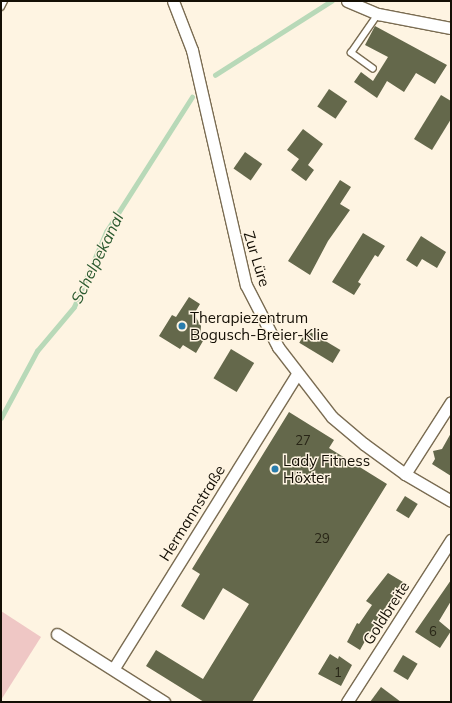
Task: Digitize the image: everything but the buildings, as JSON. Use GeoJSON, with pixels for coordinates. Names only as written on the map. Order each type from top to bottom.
{"type":"FeatureCollection","features":[{"type":"Feature","properties":{"kind":"street","name":"Zur Lüre"},"geometry":{"type":"LineString","coordinates":[[173,1],[192,50],[246,285],[278,347],[297,374],[332,417],[364,444],[405,474],[451,501]]}},
{"type":"Feature","properties":{"kind":"street"},"geometry":{"type":"LineString","coordinates":[[347,1],[378,14],[451,28]]}},
{"type":"Feature","properties":{"kind":"street","name":"Hermannstraße"},"geometry":{"type":"LineString","coordinates":[[114,668],[297,374]]}},
{"type":"Feature","properties":{"kind":"street"},"geometry":{"type":"LineString","coordinates":[[405,474],[451,402]]}},
{"type":"Feature","properties":{"kind":"street","name":"Goldbreite"},"geometry":{"type":"LineString","coordinates":[[347,702],[451,540]]}},
{"type":"Feature","properties":{"kind":"street"},"geometry":{"type":"LineString","coordinates":[[57,634],[114,668],[164,702]]}},
{"type":"Feature","properties":{"kind":"lane"},"geometry":{"type":"LineString","coordinates":[[1,7],[4,1]]}},
{"type":"Feature","properties":{"kind":"lane"},"geometry":{"type":"LineString","coordinates":[[373,69],[351,53],[378,14]]}},
{"type":"Feature","properties":{"kind":"shaded area"},"geometry":{"type":"Polygon","coordinates":[[[1,611],[41,637],[1,700],[1,611]]]}},
{"type":"Feature","properties":{"kind":"waterway","name":"Schelpekanal"},"geometry":{"type":"LineString","coordinates":[[215,75],[331,1]]}},
{"type":"Feature","properties":{"kind":"waterway","name":"Schelpekanal"},"geometry":{"type":"LineString","coordinates":[[1,418],[37,351],[74,307],[106,232],[192,97]]}},
{"type":"Feature","properties":{"kind":"place","name":"Therapiezentrum Bogusch-Breier-Klie"},"geometry":{"type":"Point","coordinates":[182,326]}},
{"type":"Feature","properties":{"kind":"place","name":"Lady Fitness Höxter"},"geometry":{"type":"Point","coordinates":[275,469]}}]}
